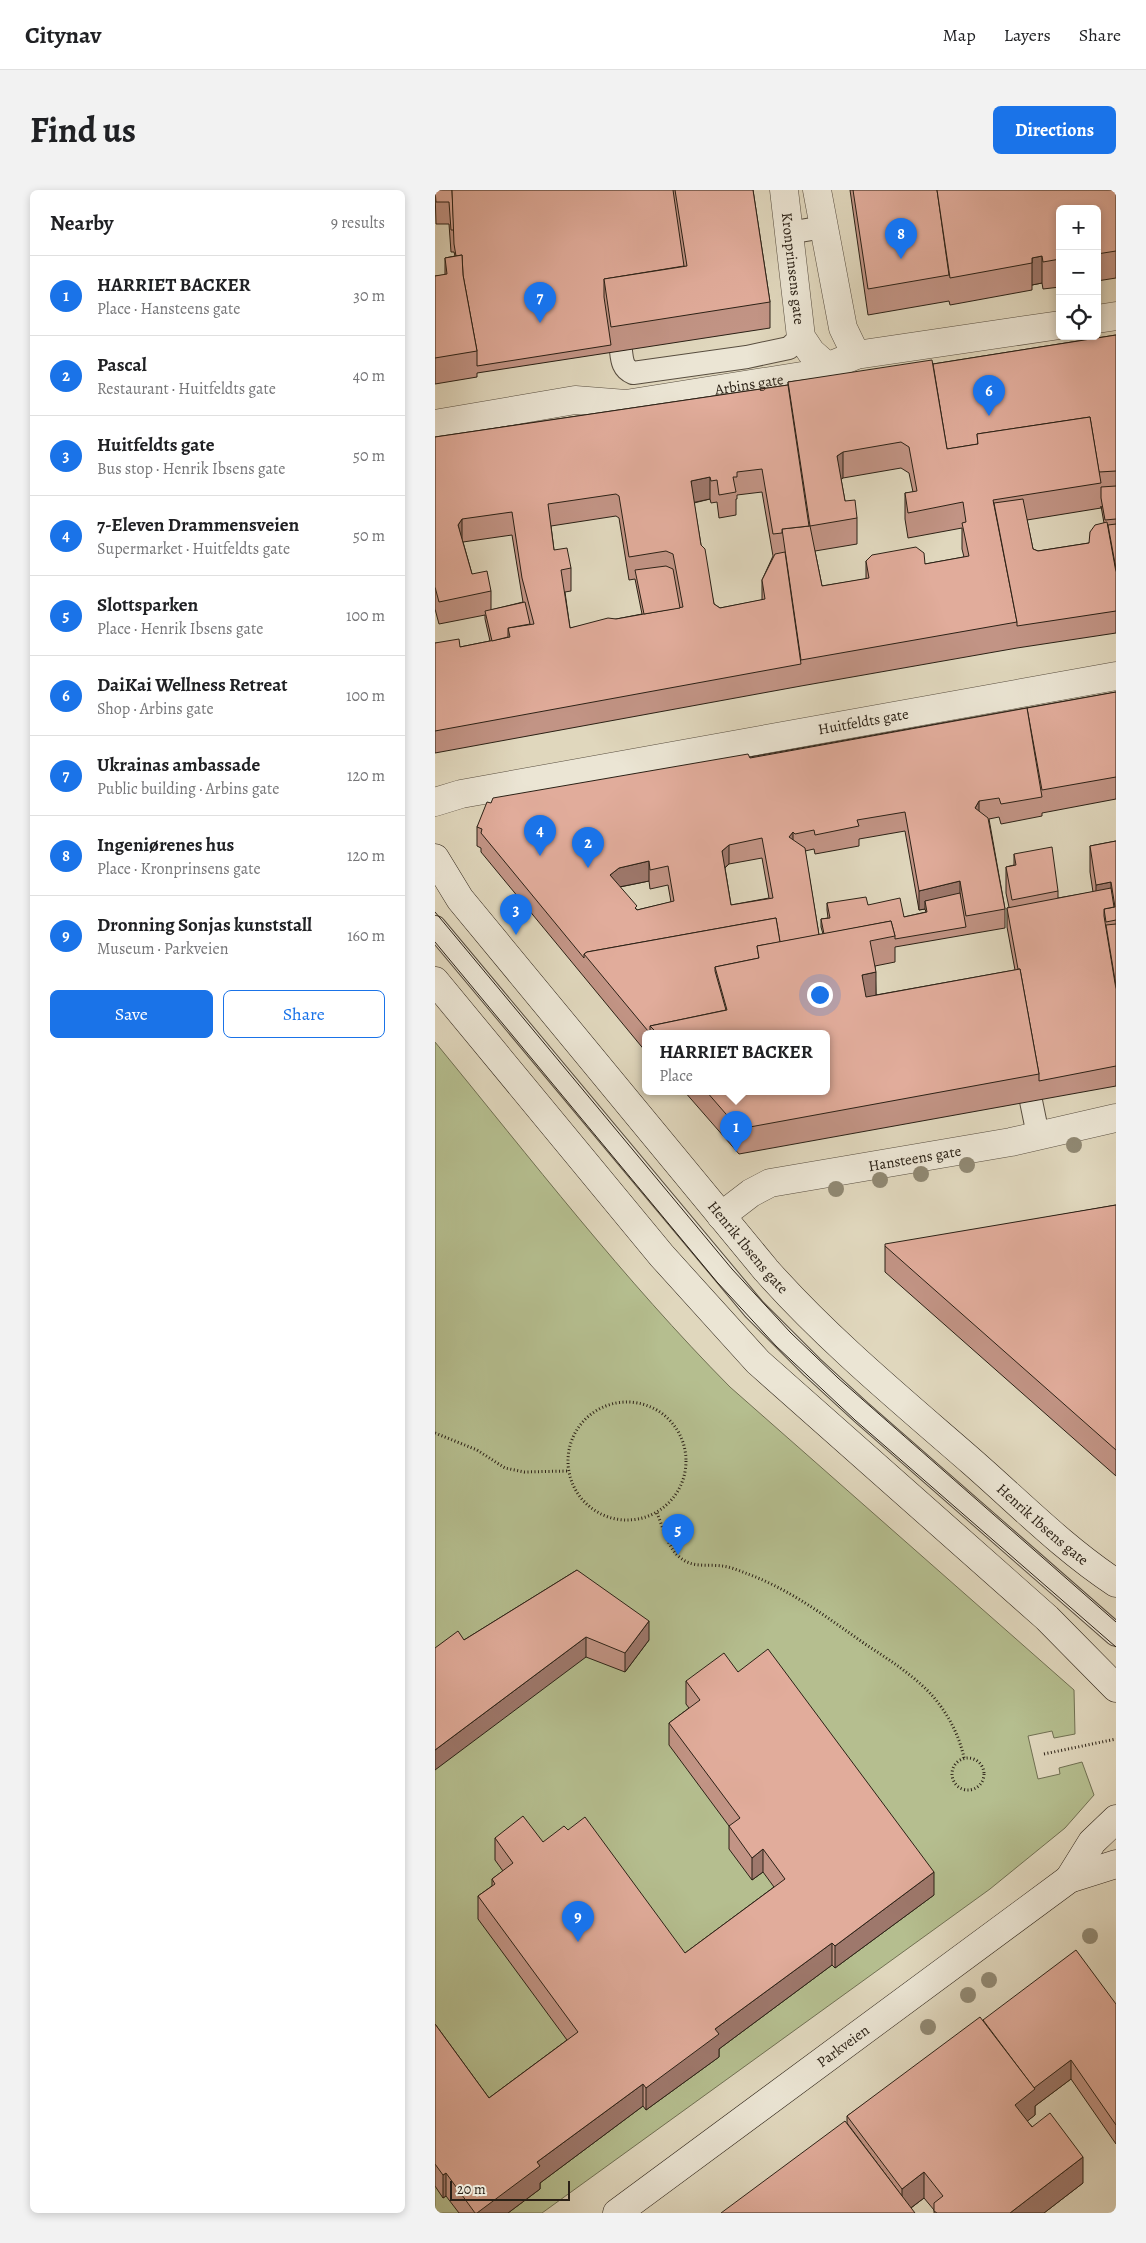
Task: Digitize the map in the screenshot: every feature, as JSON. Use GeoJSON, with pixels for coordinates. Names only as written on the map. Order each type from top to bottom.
{"type":"FeatureCollection","features":[{"type":"Feature","properties":{"kind":"street","name":"Kronprinsens gate"},"geometry":{"type":"LineString","coordinates":[[783,190],[801,337],[811,352],[818,371]]}},
{"type":"Feature","properties":{"kind":"street"},"geometry":{"type":"LineString","coordinates":[[817,190],[843,328],[856,355]]}},
{"type":"Feature","properties":{"kind":"street"},"geometry":{"type":"LineString","coordinates":[[1101,318],[1116,316]]}},
{"type":"Feature","properties":{"kind":"street","name":"Arbins gate"},"geometry":{"type":"LineString","coordinates":[[435,424],[575,400],[626,404],[818,371],[856,355],[1056,326]]}},
{"type":"Feature","properties":{"kind":"street","name":"Huitfeldts gate"},"geometry":{"type":"LineString","coordinates":[[435,802],[461,794],[1116,676]]}},
{"type":"Feature","properties":{"kind":"street","name":"Henrik Ibsens gate"},"geometry":{"type":"LineString","coordinates":[[435,858],[460,899],[792,1300],[840,1346],[1063,1542],[1116,1583]]}},
{"type":"Feature","properties":{"kind":"street"},"geometry":{"type":"LineString","coordinates":[[435,981],[662,1256],[752,1356],[1047,1618],[1116,1688]]}},
{"type":"Feature","properties":{"kind":"street","name":"Hansteens gate"},"geometry":{"type":"LineString","coordinates":[[721,1216],[751,1193],[770,1183],[1011,1142],[1038,1134],[1116,1118]]}},
{"type":"Feature","properties":{"kind":"street","name":"Parkveien"},"geometry":{"type":"LineString","coordinates":[[1069,1879],[1093,1842],[1116,1819]]}},
{"type":"Feature","properties":{"kind":"street","name":"Parkveien"},"geometry":{"type":"LineString","coordinates":[[617,2213],[1069,1879],[1116,1864]]}},
{"type":"Feature","properties":{"kind":"lane"},"geometry":{"type":"LineString","coordinates":[[788,233],[824,227]]}},
{"type":"Feature","properties":{"kind":"lane"},"geometry":{"type":"LineString","coordinates":[[621,351],[623,363],[627,370],[633,374],[747,357],[789,348],[801,337]]}},
{"type":"Feature","properties":{"kind":"lane"},"geometry":{"type":"LineString","coordinates":[[435,926],[760,1315],[806,1362],[861,1412],[1116,1635]]}},
{"type":"Feature","properties":{"kind":"lane"},"geometry":{"type":"LineString","coordinates":[[1031,1101],[1038,1134]]}},
{"type":"Feature","properties":{"kind":"path"},"geometry":{"type":"LineString","coordinates":[[616,1402],[634,1402],[653,1407],[668,1417],[679,1432],[686,1449],[686,1468],[681,1486],[671,1501],[657,1513],[639,1520],[620,1520],[601,1515],[580,1497],[574,1489],[568,1472],[568,1453],[573,1435],[583,1420],[599,1408],[616,1402]]}},
{"type":"Feature","properties":{"kind":"path"},"geometry":{"type":"LineString","coordinates":[[435,1433],[477,1450],[505,1468],[524,1472],[568,1472]]}},
{"type":"Feature","properties":{"kind":"path"},"geometry":{"type":"LineString","coordinates":[[657,1513],[666,1537],[680,1558],[688,1563],[701,1566],[723,1566],[762,1580],[810,1606],[907,1672],[930,1693],[947,1715],[961,1741],[964,1758]]}},
{"type":"Feature","properties":{"kind":"path"},"geometry":{"type":"LineString","coordinates":[[1044,1754],[1116,1738]]}},
{"type":"Feature","properties":{"kind":"path"},"geometry":{"type":"LineString","coordinates":[[964,1758],[974,1759],[982,1765],[983,1780],[971,1789],[961,1788],[953,1777],[954,1768],[959,1760],[964,1758]]}},
{"type":"Feature","properties":{"kind":"green space"},"geometry":{"type":"Polygon","coordinates":[[[435,1042],[615,1262],[730,1387],[1074,1690],[1075,1734],[1054,1738],[1052,1731],[1028,1736],[1038,1779],[1060,1774],[1059,1768],[1082,1762],[1094,1795],[1065,1828],[990,1889],[542,2213],[435,2213],[435,1042]]]}},
{"type":"Feature","properties":{"kind":"building"},"geometry":{"type":"Polygon","coordinates":[[[435,190],[452,190],[454,230],[451,230],[449,202],[436,202],[435,190]]]}},
{"type":"Feature","properties":{"kind":"building"},"geometry":{"type":"Polygon","coordinates":[[[452,190],[673,190],[684,266],[604,279],[604,297],[611,345],[477,366],[477,351],[463,275],[462,255],[456,256],[454,244],[452,190]]]}},
{"type":"Feature","properties":{"kind":"building"},"geometry":{"type":"Polygon","coordinates":[[[675,190],[753,190],[770,302],[611,327],[604,279],[687,266],[675,190]]]}},
{"type":"Feature","properties":{"kind":"building"},"geometry":{"type":"Polygon","coordinates":[[[853,190],[937,190],[949,275],[868,289],[853,190]]]}},
{"type":"Feature","properties":{"kind":"building"},"geometry":{"type":"Polygon","coordinates":[[[937,190],[1116,190],[1116,251],[1101,253],[1101,205],[1056,205],[1056,260],[1043,262],[1042,256],[1032,258],[1032,263],[950,278],[937,190]]]}},
{"type":"Feature","properties":{"kind":"building"},"geometry":{"type":"Polygon","coordinates":[[[462,255],[463,275],[477,351],[435,358],[435,276],[447,274],[445,258],[462,255]]]}},
{"type":"Feature","properties":{"kind":"building"},"geometry":{"type":"Polygon","coordinates":[[[1116,335],[1116,471],[1099,472],[1090,417],[977,434],[978,444],[947,449],[933,364],[1084,340],[1101,340],[1101,337],[1116,335]]]}},
{"type":"Feature","properties":{"kind":"building"},"geometry":{"type":"Polygon","coordinates":[[[932,360],[947,449],[978,444],[977,434],[1090,417],[1101,483],[993,500],[1017,622],[801,660],[782,529],[810,526],[788,382],[932,360]],[[901,442],[843,452],[837,456],[845,501],[855,500],[857,518],[810,526],[822,586],[869,578],[866,561],[872,555],[916,547],[924,553],[925,564],[969,556],[962,523],[966,522],[963,502],[908,513],[905,493],[917,491],[909,447],[901,442]]]}},
{"type":"Feature","properties":{"kind":"building"},"geometry":{"type":"Polygon","coordinates":[[[788,385],[809,526],[782,529],[782,533],[773,534],[762,469],[737,472],[737,477],[733,477],[736,492],[719,495],[717,480],[711,481],[710,477],[691,481],[701,545],[705,549],[714,604],[720,608],[765,599],[762,580],[775,554],[785,552],[801,664],[435,731],[435,643],[459,639],[460,647],[510,637],[508,628],[534,624],[522,578],[512,512],[462,519],[458,525],[472,574],[487,571],[491,591],[439,602],[435,587],[435,437],[788,385]],[[616,494],[548,504],[554,550],[567,548],[571,568],[561,570],[570,628],[608,618],[616,619],[683,607],[673,554],[666,551],[629,557],[619,496],[616,494]]]}},
{"type":"Feature","properties":{"kind":"building"},"geometry":{"type":"Polygon","coordinates":[[[1116,486],[1116,519],[1105,520],[1101,487],[1116,486]]]}},
{"type":"Feature","properties":{"kind":"building"},"geometry":{"type":"Polygon","coordinates":[[[1023,499],[1033,549],[1038,551],[1089,543],[1090,532],[1095,525],[1107,522],[1116,572],[1116,611],[1017,626],[994,503],[1023,499]]]}},
{"type":"Feature","properties":{"kind":"building"},"geometry":{"type":"Polygon","coordinates":[[[1116,524],[1116,569],[1108,525],[1116,524]]]}},
{"type":"Feature","properties":{"kind":"building"},"geometry":{"type":"Polygon","coordinates":[[[666,566],[673,569],[680,608],[644,614],[635,570],[666,566]]]}},
{"type":"Feature","properties":{"kind":"building"},"geometry":{"type":"Polygon","coordinates":[[[525,602],[530,624],[508,628],[508,637],[492,641],[485,611],[525,602]]]}},
{"type":"Feature","properties":{"kind":"building"},"geometry":{"type":"Polygon","coordinates":[[[1116,692],[1116,777],[1042,790],[1027,708],[1116,692]]]}},
{"type":"Feature","properties":{"kind":"building"},"geometry":{"type":"Polygon","coordinates":[[[1027,708],[1042,797],[1001,804],[999,798],[979,801],[975,808],[988,818],[1005,909],[966,916],[960,881],[919,891],[905,812],[857,820],[859,826],[815,835],[814,830],[795,834],[793,832],[789,837],[805,848],[819,935],[780,942],[776,918],[587,952],[584,954],[584,958],[481,833],[482,829],[477,827],[487,802],[491,803],[493,798],[748,754],[750,758],[1027,708]],[[762,838],[729,845],[722,851],[731,905],[773,898],[762,838]],[[649,861],[619,868],[610,875],[637,906],[635,908],[637,910],[674,901],[668,866],[650,870],[649,861]]]}},
{"type":"Feature","properties":{"kind":"building"},"geometry":{"type":"Polygon","coordinates":[[[1116,841],[1116,920],[1106,922],[1104,909],[1115,907],[1111,882],[1096,885],[1090,846],[1116,841]]]}},
{"type":"Feature","properties":{"kind":"building"},"geometry":{"type":"Polygon","coordinates":[[[1052,847],[1058,891],[1012,900],[1006,867],[1016,865],[1014,854],[1052,847]]]}},
{"type":"Feature","properties":{"kind":"building"},"geometry":{"type":"Polygon","coordinates":[[[1111,888],[1114,907],[1104,909],[1104,916],[1116,989],[1116,1066],[1039,1081],[1020,969],[1018,969],[1007,908],[1111,888]]]}},
{"type":"Feature","properties":{"kind":"building"},"geometry":{"type":"Polygon","coordinates":[[[960,893],[966,927],[895,939],[891,921],[824,934],[821,919],[830,918],[827,903],[866,897],[868,905],[900,898],[904,917],[927,912],[925,901],[960,893]]]}},
{"type":"Feature","properties":{"kind":"building"},"geometry":{"type":"Polygon","coordinates":[[[776,918],[780,942],[757,946],[759,958],[715,967],[726,1010],[650,1026],[650,1030],[647,1030],[584,954],[776,918]]]}},
{"type":"Feature","properties":{"kind":"building"},"geometry":{"type":"Polygon","coordinates":[[[891,921],[895,936],[870,941],[876,972],[862,975],[866,997],[1020,969],[1039,1074],[739,1129],[709,1095],[830,1095],[830,1030],[654,1030],[650,1026],[727,1010],[715,967],[759,958],[757,946],[891,921]]]}},
{"type":"Feature","properties":{"kind":"building"},"geometry":{"type":"Polygon","coordinates":[[[1116,924],[1116,986],[1106,925],[1116,924]]]}},
{"type":"Feature","properties":{"kind":"building"},"geometry":{"type":"Polygon","coordinates":[[[1116,1205],[1116,1450],[885,1244],[1116,1205]]]}},
{"type":"Feature","properties":{"kind":"building"},"geometry":{"type":"Polygon","coordinates":[[[577,1570],[649,1621],[625,1653],[586,1637],[435,1750],[435,1648],[458,1631],[464,1640],[577,1570]]]}},
{"type":"Feature","properties":{"kind":"building"},"geometry":{"type":"Polygon","coordinates":[[[768,1649],[934,1872],[835,1946],[832,1943],[715,2029],[719,2034],[646,2088],[643,2084],[537,2162],[540,2166],[475,2213],[446,2173],[443,2175],[435,2164],[435,2024],[489,2098],[578,2032],[478,1896],[495,1884],[492,1879],[513,1863],[495,1838],[523,1816],[543,1842],[564,1826],[568,1830],[585,1817],[685,1953],[785,1879],[763,1849],[752,1858],[729,1826],[740,1818],[669,1723],[700,1700],[686,1681],[724,1653],[738,1672],[768,1649]]]}},
{"type":"Feature","properties":{"kind":"building"},"geometry":{"type":"Polygon","coordinates":[[[1076,1950],[1116,2004],[1116,2125],[1071,2060],[1034,2088],[983,2020],[1076,1950]]]}},
{"type":"Feature","properties":{"kind":"building"},"geometry":{"type":"Polygon","coordinates":[[[980,2017],[1035,2089],[1015,2105],[1032,2127],[1050,2113],[1083,2157],[1010,2213],[937,2213],[934,2211],[934,2203],[943,2196],[924,2172],[902,2189],[847,2116],[980,2017]]]}},
{"type":"Feature","properties":{"kind":"building"},"geometry":{"type":"Polygon","coordinates":[[[845,2121],[915,2213],[721,2213],[845,2121]]]}},
{"type":"Feature","properties":{"kind":"tram line"},"geometry":{"type":"LineString","coordinates":[[435,912],[732,1269],[790,1332],[838,1378],[1116,1622]]}},
{"type":"Feature","properties":{"kind":"tram line"},"geometry":{"type":"LineString","coordinates":[[435,942],[717,1282],[776,1346],[855,1420],[1116,1647]]}},
{"type":"Feature","properties":{"kind":"place","name":"Ingeniørenes hus"},"geometry":{"type":"Point","coordinates":[901,259]}},
{"type":"Feature","properties":{"kind":"place","name":"Ukrainas ambassade"},"geometry":{"type":"Point","coordinates":[540,323]}},
{"type":"Feature","properties":{"kind":"place","name":"DaiKai Wellness Retreat"},"geometry":{"type":"Point","coordinates":[989,416]}},
{"type":"Feature","properties":{"kind":"place","name":"7-Eleven Drammensveien"},"geometry":{"type":"Point","coordinates":[540,856]}},
{"type":"Feature","properties":{"kind":"place","name":"Pascal"},"geometry":{"type":"Point","coordinates":[588,868]}},
{"type":"Feature","properties":{"kind":"place","name":"Huitfeldts gate"},"geometry":{"type":"Point","coordinates":[516,935]}},
{"type":"Feature","properties":{"kind":"place","name":"HARRIET BACKER"},"geometry":{"type":"Point","coordinates":[736,1152]}},
{"type":"Feature","properties":{"kind":"place","name":"Slottsparken"},"geometry":{"type":"Point","coordinates":[678,1555]}},
{"type":"Feature","properties":{"kind":"place","name":"Dronning Sonjas kunststall"},"geometry":{"type":"Point","coordinates":[578,1942]}}]}
